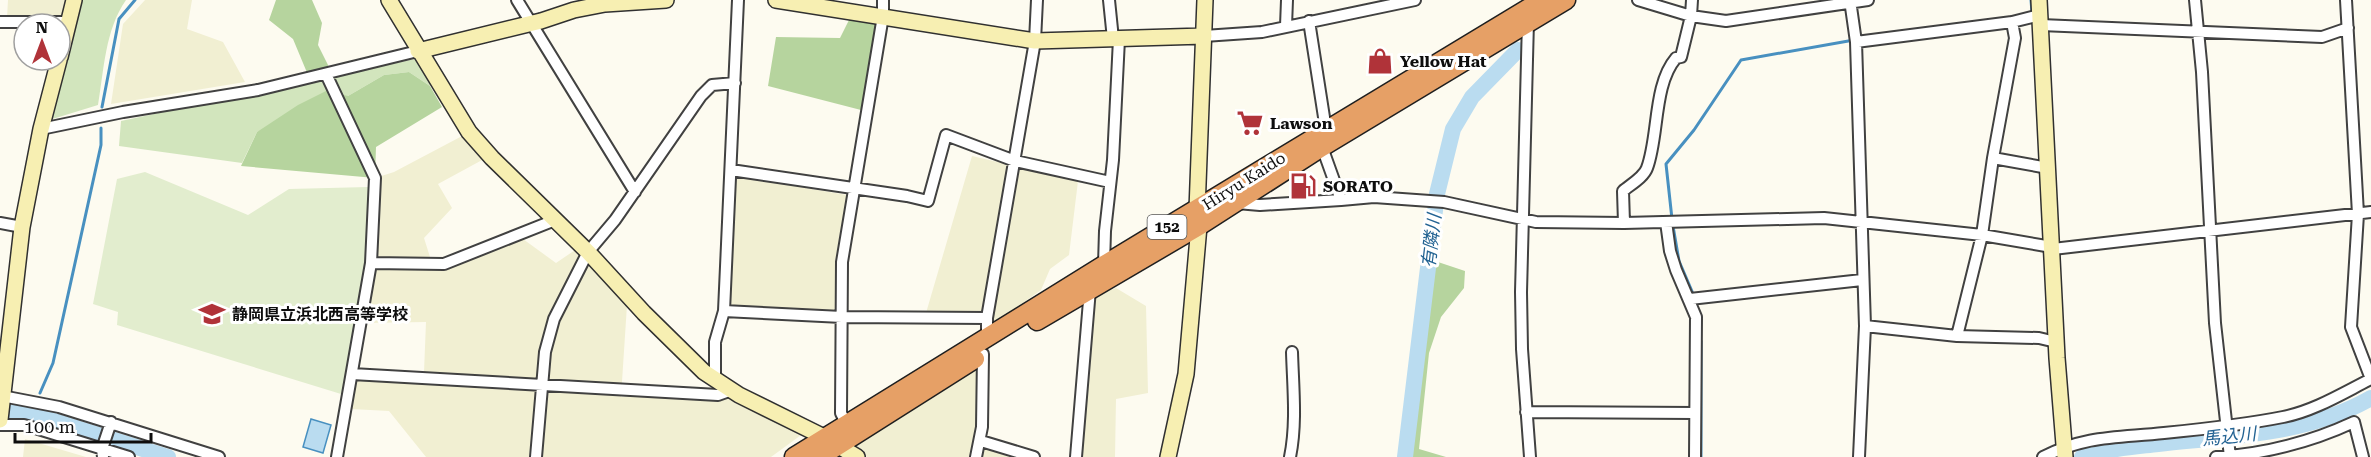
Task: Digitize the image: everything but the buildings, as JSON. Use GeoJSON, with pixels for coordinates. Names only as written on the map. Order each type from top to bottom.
{"type":"FeatureCollection","features":[{"type":"Feature","properties":{"kind":"highway","name":"Hiryu Kaido"},"geometry":{"type":"LineString","coordinates":[[820,457],[846,423],[1090,289],[1497,26],[1533,8],[1566,0]]}},
{"type":"Feature","properties":{"kind":"highway","name":"Hiryu Kaido"},"geometry":{"type":"LineString","coordinates":[[794,457],[830,442],[985,346],[1104,265],[1198,218],[1237,203],[1324,139]]}},
{"type":"Feature","properties":{"kind":"street"},"geometry":{"type":"LineString","coordinates":[[389,0],[469,132],[704,372],[732,390],[857,457]]}},
{"type":"Feature","properties":{"kind":"street"},"geometry":{"type":"LineString","coordinates":[[517,0],[635,192]]}},
{"type":"Feature","properties":{"kind":"street"},"geometry":{"type":"LineString","coordinates":[[41,129],[123,112],[258,90],[604,2],[666,0]]}},
{"type":"Feature","properties":{"kind":"street"},"geometry":{"type":"LineString","coordinates":[[716,380],[716,342],[724,311],[738,0]]}},
{"type":"Feature","properties":{"kind":"street"},"geometry":{"type":"LineString","coordinates":[[776,0],[1035,41],[1238,35],[1384,4],[1415,0]]}},
{"type":"Feature","properties":{"kind":"street"},"geometry":{"type":"LineString","coordinates":[[846,423],[841,413],[842,262],[883,16],[883,0]]}},
{"type":"Feature","properties":{"kind":"street"},"geometry":{"type":"LineString","coordinates":[[976,457],[981,441],[987,318],[1035,41],[1037,0]]}},
{"type":"Feature","properties":{"kind":"street"},"geometry":{"type":"LineString","coordinates":[[1104,265],[1113,160],[1116,39],[1109,0]]}},
{"type":"Feature","properties":{"kind":"street"},"geometry":{"type":"LineString","coordinates":[[1168,457],[1186,374],[1198,218],[1205,0]]}},
{"type":"Feature","properties":{"kind":"street"},"geometry":{"type":"LineString","coordinates":[[1286,26],[1287,0]]}},
{"type":"Feature","properties":{"kind":"street"},"geometry":{"type":"LineString","coordinates":[[1638,0],[1691,16],[1726,21],[1748,20],[1868,0]]}},
{"type":"Feature","properties":{"kind":"street"},"geometry":{"type":"LineString","coordinates":[[1624,223],[1623,191],[1647,171],[1663,87],[1670,66],[1676,58],[1681,57],[1691,16],[1692,0]]}},
{"type":"Feature","properties":{"kind":"street"},"geometry":{"type":"LineString","coordinates":[[2195,0],[2215,323],[2230,455]]}},
{"type":"Feature","properties":{"kind":"street"},"geometry":{"type":"LineString","coordinates":[[2043,457],[2065,452],[2108,436],[2227,427],[2285,417],[2315,407],[2371,379],[2351,327],[2358,214],[2346,0]]}},
{"type":"Feature","properties":{"kind":"street"},"geometry":{"type":"LineString","coordinates":[[1850,2],[1856,42],[1865,326],[1859,457]]}},
{"type":"Feature","properties":{"kind":"street"},"geometry":{"type":"LineString","coordinates":[[1530,457],[1522,337],[1522,219],[1533,8]]}},
{"type":"Feature","properties":{"kind":"street"},"geometry":{"type":"LineString","coordinates":[[1856,42],[2012,22],[2040,13],[2198,31],[2322,37],[2348,28]]}},
{"type":"Feature","properties":{"kind":"street"},"geometry":{"type":"LineString","coordinates":[[2040,13],[2056,342],[2065,452]]}},
{"type":"Feature","properties":{"kind":"street"},"geometry":{"type":"LineString","coordinates":[[1308,21],[1324,139],[1341,200]]}},
{"type":"Feature","properties":{"kind":"street"},"geometry":{"type":"LineString","coordinates":[[1957,336],[1982,235],[1993,158],[2015,38],[2012,22]]}},
{"type":"Feature","properties":{"kind":"street"},"geometry":{"type":"LineString","coordinates":[[56,72],[41,129],[22,227],[1,410],[59,407],[110,426],[219,457]]}},
{"type":"Feature","properties":{"kind":"street"},"geometry":{"type":"LineString","coordinates":[[326,74],[375,178],[371,263],[338,457]]}},
{"type":"Feature","properties":{"kind":"street"},"geometry":{"type":"LineString","coordinates":[[536,457],[544,386],[545,352],[554,319],[588,252],[635,192],[701,96],[712,84],[735,83]]}},
{"type":"Feature","properties":{"kind":"street"},"geometry":{"type":"LineString","coordinates":[[730,170],[928,201],[946,135],[1015,161],[1110,182]]}},
{"type":"Feature","properties":{"kind":"street"},"geometry":{"type":"LineString","coordinates":[[1993,158],[2048,168]]}},
{"type":"Feature","properties":{"kind":"street"},"geometry":{"type":"LineString","coordinates":[[1237,203],[1260,205],[1374,197],[1428,200],[1536,222],[1624,223],[1824,218],[1982,235],[2053,249],[2371,212]]}},
{"type":"Feature","properties":{"kind":"street"},"geometry":{"type":"LineString","coordinates":[[371,263],[444,264],[555,220]]}},
{"type":"Feature","properties":{"kind":"street"},"geometry":{"type":"LineString","coordinates":[[1671,222],[1673,260],[1694,299],[1696,317],[1695,457]]}},
{"type":"Feature","properties":{"kind":"street"},"geometry":{"type":"LineString","coordinates":[[0,223],[22,227]]}},
{"type":"Feature","properties":{"kind":"street"},"geometry":{"type":"LineString","coordinates":[[1694,299],[1862,280]]}},
{"type":"Feature","properties":{"kind":"street"},"geometry":{"type":"LineString","coordinates":[[1076,457],[1090,289]]}},
{"type":"Feature","properties":{"kind":"street"},"geometry":{"type":"LineString","coordinates":[[724,311],[842,317],[987,318]]}},
{"type":"Feature","properties":{"kind":"street"},"geometry":{"type":"LineString","coordinates":[[1865,326],[1957,336],[2040,338],[2056,342]]}},
{"type":"Feature","properties":{"kind":"street"},"geometry":{"type":"LineString","coordinates":[[1290,457],[1293,440],[1294,400],[1292,352]]}},
{"type":"Feature","properties":{"kind":"street"},"geometry":{"type":"LineString","coordinates":[[352,374],[718,395],[732,390]]}},
{"type":"Feature","properties":{"kind":"street"},"geometry":{"type":"LineString","coordinates":[[1527,412],[1695,413]]}},
{"type":"Feature","properties":{"kind":"street"},"geometry":{"type":"LineString","coordinates":[[2216,457],[2284,447],[2324,436],[2354,422],[2363,457]]}},
{"type":"Feature","properties":{"kind":"street"},"geometry":{"type":"LineString","coordinates":[[0,425],[24,425],[129,457]]}},
{"type":"Feature","properties":{"kind":"street"},"geometry":{"type":"LineString","coordinates":[[103,450],[110,426]]}},
{"type":"Feature","properties":{"kind":"street"},"geometry":{"type":"LineString","coordinates":[[981,441],[1034,457]]}},
{"type":"Feature","properties":{"kind":"shaded area"},"geometry":{"type":"Polygon","coordinates":[[[8,0],[70,0],[66,12],[12,12],[12,18],[7,18],[8,0]]]}},
{"type":"Feature","properties":{"kind":"shaded area"},"geometry":{"type":"Polygon","coordinates":[[[145,0],[192,0],[187,29],[223,42],[245,82],[111,104],[123,24],[145,0]]]}},
{"type":"Feature","properties":{"kind":"shaded area"},"geometry":{"type":"Polygon","coordinates":[[[464,135],[484,159],[438,184],[452,208],[424,238],[430,257],[375,260],[375,178],[394,172],[464,135]]]}},
{"type":"Feature","properties":{"kind":"shaded area"},"geometry":{"type":"Polygon","coordinates":[[[972,156],[1078,181],[1069,255],[1050,269],[1041,290],[992,325],[993,314],[926,313],[972,156]]]}},
{"type":"Feature","properties":{"kind":"shaded area"},"geometry":{"type":"Polygon","coordinates":[[[736,176],[847,195],[835,262],[836,313],[730,307],[736,176]]]}},
{"type":"Feature","properties":{"kind":"shaded area"},"geometry":{"type":"Polygon","coordinates":[[[523,239],[556,263],[578,248],[627,305],[621,397],[732,390],[808,430],[771,457],[538,457],[548,386],[547,352],[544,380],[424,372],[426,322],[362,323],[374,267],[442,269],[523,239]]]}},
{"type":"Feature","properties":{"kind":"shaded area"},"geometry":{"type":"Polygon","coordinates":[[[1116,288],[1146,306],[1148,393],[1116,399],[1115,457],[1082,457],[1093,296],[1116,288]]]}},
{"type":"Feature","properties":{"kind":"shaded area"},"geometry":{"type":"Polygon","coordinates":[[[983,365],[985,446],[1020,457],[867,457],[851,447],[983,365]]]}},
{"type":"Feature","properties":{"kind":"shaded area"},"geometry":{"type":"Polygon","coordinates":[[[357,374],[538,390],[529,457],[426,457],[389,411],[351,409],[357,374]]]}},
{"type":"Feature","properties":{"kind":"shaded area"},"geometry":{"type":"Polygon","coordinates":[[[25,439],[86,457],[23,457],[25,439]]]}},
{"type":"Feature","properties":{"kind":"green space"},"geometry":{"type":"Polygon","coordinates":[[[80,0],[126,0],[109,37],[98,105],[46,121],[60,72],[72,72],[72,28],[80,0]]]}},
{"type":"Feature","properties":{"kind":"green space"},"geometry":{"type":"Polygon","coordinates":[[[276,0],[312,0],[322,23],[318,45],[330,69],[308,75],[293,39],[269,20],[276,0]]]}},
{"type":"Feature","properties":{"kind":"green space"},"geometry":{"type":"Polygon","coordinates":[[[849,20],[877,24],[861,110],[768,86],[776,37],[840,38],[849,20]]]}},
{"type":"Feature","properties":{"kind":"green space"},"geometry":{"type":"Polygon","coordinates":[[[415,59],[429,76],[430,86],[409,72],[384,75],[348,96],[257,132],[242,163],[119,146],[121,121],[415,59]]]}},
{"type":"Feature","properties":{"kind":"green space"},"geometry":{"type":"Polygon","coordinates":[[[409,72],[430,86],[442,107],[376,147],[375,178],[241,166],[257,132],[298,105],[326,91],[348,96],[384,75],[409,72]]]}},
{"type":"Feature","properties":{"kind":"green space"},"geometry":{"type":"Polygon","coordinates":[[[145,172],[248,215],[289,189],[368,187],[364,313],[341,394],[117,325],[118,312],[93,304],[117,179],[145,172]]]}},
{"type":"Feature","properties":{"kind":"green space"},"geometry":{"type":"Polygon","coordinates":[[[1435,261],[1465,271],[1464,288],[1441,317],[1429,353],[1419,449],[1446,457],[1408,457],[1435,261]]]}},
{"type":"Feature","properties":{"kind":"water"},"geometry":{"type":"Polygon","coordinates":[[[311,419],[331,425],[323,453],[303,447],[311,419]]]}},
{"type":"Feature","properties":{"kind":"waterway"},"geometry":{"type":"LineString","coordinates":[[102,107],[119,19],[135,0]]}},
{"type":"Feature","properties":{"kind":"waterway"},"geometry":{"type":"LineString","coordinates":[[2031,0],[2032,13]]}},
{"type":"Feature","properties":{"kind":"waterway"},"geometry":{"type":"LineString","coordinates":[[1672,219],[1666,164],[1694,130],[1741,60],[1854,40]]}},
{"type":"Feature","properties":{"kind":"waterway","name":"有隣川"},"geometry":{"type":"LineString","coordinates":[[1405,457],[1437,194],[1453,129],[1472,97],[1518,50]]}},
{"type":"Feature","properties":{"kind":"waterway"},"geometry":{"type":"LineString","coordinates":[[40,393],[53,363],[101,145],[101,128]]}},
{"type":"Feature","properties":{"kind":"waterway"},"geometry":{"type":"LineString","coordinates":[[1673,226],[1679,261],[1694,296]]}},
{"type":"Feature","properties":{"kind":"waterway"},"geometry":{"type":"LineString","coordinates":[[1701,341],[1701,457]]}},
{"type":"Feature","properties":{"kind":"waterway","name":"馬込川"},"geometry":{"type":"LineString","coordinates":[[2082,457],[2120,449],[2240,436],[2294,427],[2321,420],[2371,398]]}},
{"type":"Feature","properties":{"kind":"waterway"},"geometry":{"type":"LineString","coordinates":[[0,412],[33,414],[168,457]]}},
{"type":"Feature","properties":{"kind":"place","name":"Yellow Hat"},"geometry":{"type":"Point","coordinates":[1380,61]}},
{"type":"Feature","properties":{"kind":"place","name":"Lawson"},"geometry":{"type":"Point","coordinates":[1250,123]}},
{"type":"Feature","properties":{"kind":"place","name":"SORATO"},"geometry":{"type":"Point","coordinates":[1303,186]}},
{"type":"Feature","properties":{"kind":"place","name":"静岡県立浜北西高等学校"},"geometry":{"type":"Point","coordinates":[212,314]}}]}
